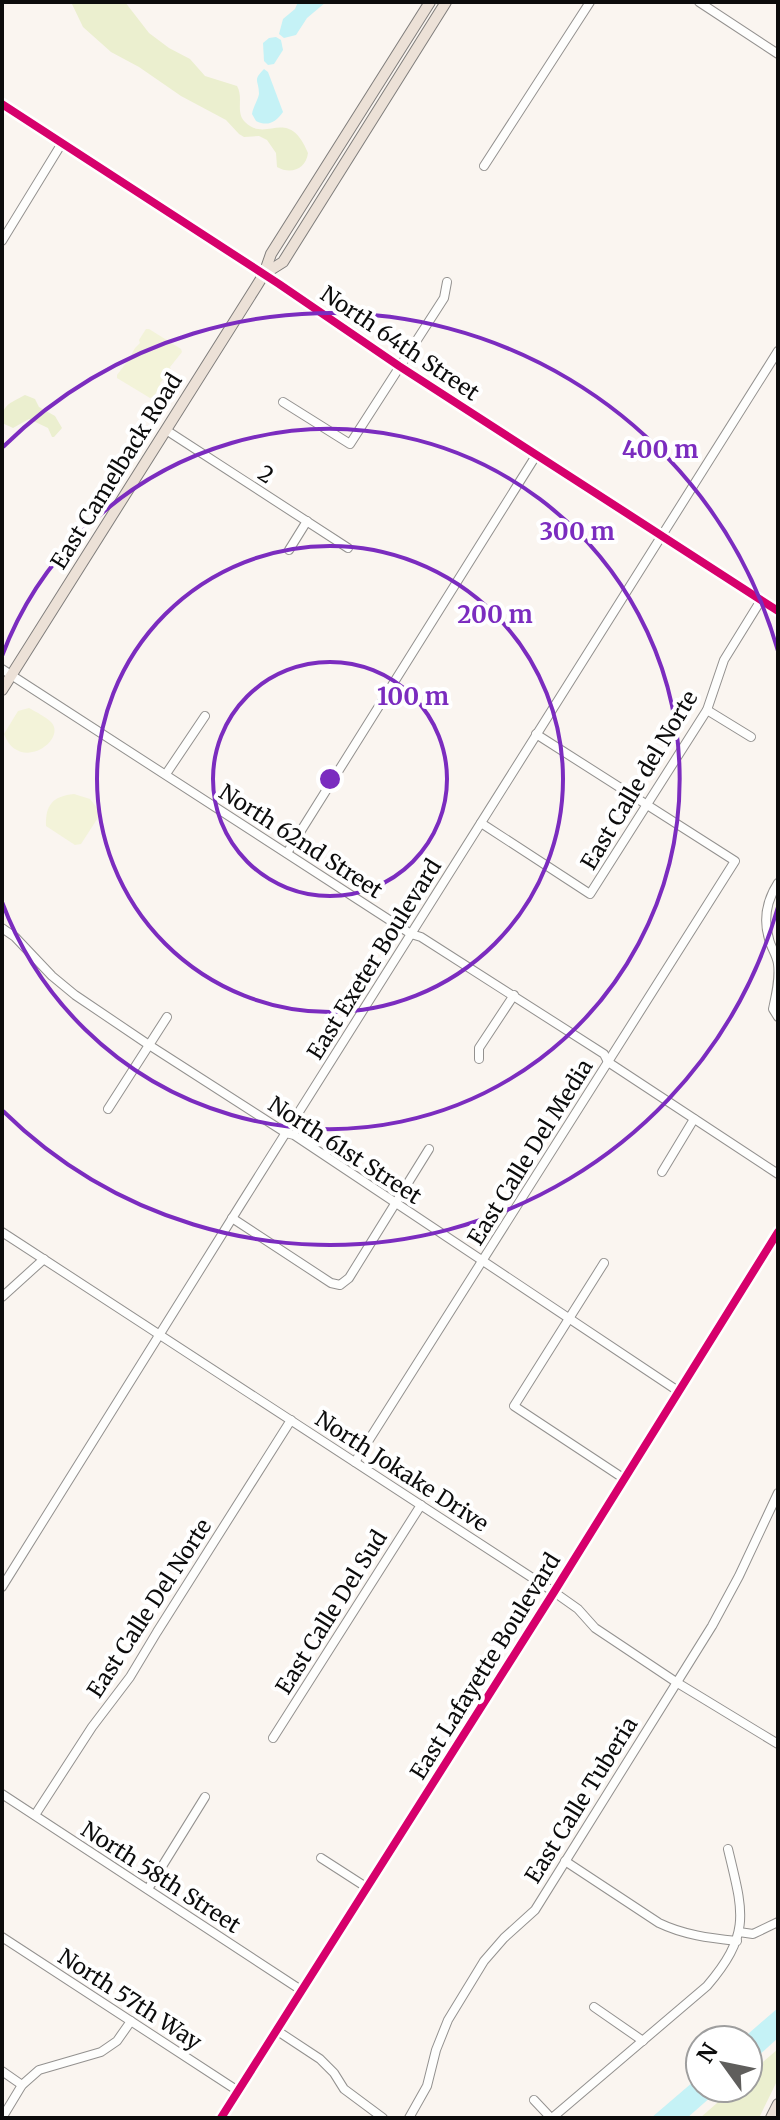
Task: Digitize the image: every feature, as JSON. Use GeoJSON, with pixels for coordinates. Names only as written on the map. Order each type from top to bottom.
{"type":"FeatureCollection","features":[{"type":"Feature","properties":{"kind":"main road","name":"East Camelback Road"},"geometry":{"type":"LineString","coordinates":[[2,690],[6,672],[166,430],[264,274],[271,254],[430,2]]}},
{"type":"Feature","properties":{"kind":"main road","name":"East Camelback Road"},"geometry":{"type":"LineString","coordinates":[[264,274],[283,262],[446,2]]}},
{"type":"Feature","properties":{"kind":"main road"},"geometry":{"type":"LineString","coordinates":[[387,71],[398,78]]}},
{"type":"Feature","properties":{"kind":"main road"},"geometry":{"type":"LineString","coordinates":[[335,153],[347,160]]}},
{"type":"Feature","properties":{"kind":"main road"},"geometry":{"type":"LineString","coordinates":[[771,2118],[778,2104]]}},
{"type":"Feature","properties":{"kind":"street"},"geometry":{"type":"LineString","coordinates":[[484,166],[590,2]]}},
{"type":"Feature","properties":{"kind":"street"},"geometry":{"type":"LineString","coordinates":[[699,2],[778,54]]}},
{"type":"Feature","properties":{"kind":"street","name":"North 64th Street"},"geometry":{"type":"LineString","coordinates":[[2,104],[778,611]]}},
{"type":"Feature","properties":{"kind":"street"},"geometry":{"type":"LineString","coordinates":[[2,241],[62,143]]}},
{"type":"Feature","properties":{"kind":"street"},"geometry":{"type":"LineString","coordinates":[[283,402],[350,444],[444,298],[447,282]]}},
{"type":"Feature","properties":{"kind":"street","name":"East Exeter Boulevard"},"geometry":{"type":"LineString","coordinates":[[2,1587],[778,351]]}},
{"type":"Feature","properties":{"kind":"street","name":"2"},"geometry":{"type":"LineString","coordinates":[[166,430],[348,548]]}},
{"type":"Feature","properties":{"kind":"street"},"geometry":{"type":"LineString","coordinates":[[287,853],[537,454]]}},
{"type":"Feature","properties":{"kind":"street"},"geometry":{"type":"LineString","coordinates":[[289,550],[307,521]]}},
{"type":"Feature","properties":{"kind":"street","name":"East Calle del Norte"},"geometry":{"type":"LineString","coordinates":[[481,823],[590,894],[707,710],[724,660],[761,600]]}},
{"type":"Feature","properties":{"kind":"street","name":"North 62nd Street"},"geometry":{"type":"LineString","coordinates":[[6,672],[411,934],[421,937],[514,995],[604,1054],[608,1062],[778,1174]]}},
{"type":"Feature","properties":{"kind":"street"},"geometry":{"type":"LineString","coordinates":[[707,710],[751,737]]}},
{"type":"Feature","properties":{"kind":"street"},"geometry":{"type":"LineString","coordinates":[[166,774],[205,716]]}},
{"type":"Feature","properties":{"kind":"street"},"geometry":{"type":"LineString","coordinates":[[536,734],[646,805]]}},
{"type":"Feature","properties":{"kind":"street","name":"East Calle Del Media"},"geometry":{"type":"LineString","coordinates":[[355,1462],[735,861],[646,805]]}},
{"type":"Feature","properties":{"kind":"street"},"geometry":{"type":"LineString","coordinates":[[776,1013],[778,961],[768,939],[766,917],[768,900],[778,883]]}},
{"type":"Feature","properties":{"kind":"street","name":"North 61st Street"},"geometry":{"type":"LineString","coordinates":[[3,930],[15,937],[52,976],[149,1045],[286,1133],[294,1135],[678,1391]]}},
{"type":"Feature","properties":{"kind":"street"},"geometry":{"type":"LineString","coordinates":[[479,1059],[479,1048],[514,995]]}},
{"type":"Feature","properties":{"kind":"street"},"geometry":{"type":"LineString","coordinates":[[108,1109],[167,1017]]}},
{"type":"Feature","properties":{"kind":"street"},"geometry":{"type":"LineString","coordinates":[[662,1172],[694,1119]]}},
{"type":"Feature","properties":{"kind":"street"},"geometry":{"type":"LineString","coordinates":[[232,1218],[331,1283],[340,1285],[349,1278],[429,1149]]}},
{"type":"Feature","properties":{"kind":"street","name":"North Jokake Drive"},"geometry":{"type":"LineString","coordinates":[[2,1232],[554,1592],[578,1609],[595,1628],[676,1682],[778,1744]]}},
{"type":"Feature","properties":{"kind":"street","name":"East Lafayette Boulevard"},"geometry":{"type":"LineString","coordinates":[[221,2118],[778,1232]]}},
{"type":"Feature","properties":{"kind":"street"},"geometry":{"type":"LineString","coordinates":[[2,1297],[44,1259]]}},
{"type":"Feature","properties":{"kind":"street"},"geometry":{"type":"LineString","coordinates":[[604,1263],[514,1406],[623,1478]]}},
{"type":"Feature","properties":{"kind":"street","name":"East Calle Del Norte"},"geometry":{"type":"LineString","coordinates":[[35,1815],[92,1727],[144,1655],[291,1420]]}},
{"type":"Feature","properties":{"kind":"street","name":"East Calle Tuberia"},"geometry":{"type":"LineString","coordinates":[[409,2118],[427,2086],[448,2020],[484,1961],[535,1910],[712,1626],[778,1493]]}},
{"type":"Feature","properties":{"kind":"street","name":"East Calle Del Sud"},"geometry":{"type":"LineString","coordinates":[[273,1738],[421,1505]]}},
{"type":"Feature","properties":{"kind":"street","name":"North 58th Street"},"geometry":{"type":"LineString","coordinates":[[2,1794],[301,1990]]}},
{"type":"Feature","properties":{"kind":"street"},"geometry":{"type":"LineString","coordinates":[[148,1889],[205,1797]]}},
{"type":"Feature","properties":{"kind":"street"},"geometry":{"type":"LineString","coordinates":[[534,2100],[552,2118],[707,1986],[724,1966],[738,1936],[740,1905],[728,1849]]}},
{"type":"Feature","properties":{"kind":"street"},"geometry":{"type":"LineString","coordinates":[[321,1858],[366,1887]]}},
{"type":"Feature","properties":{"kind":"street"},"geometry":{"type":"LineString","coordinates":[[565,1861],[675,1931],[708,1938],[738,1936],[753,1934],[778,1922]]}},
{"type":"Feature","properties":{"kind":"street","name":"North 57th Way"},"geometry":{"type":"LineString","coordinates":[[2,1937],[238,2091]]}},
{"type":"Feature","properties":{"kind":"street"},"geometry":{"type":"LineString","coordinates":[[594,2007],[643,2041]]}},
{"type":"Feature","properties":{"kind":"street"},"geometry":{"type":"LineString","coordinates":[[2,2118],[22,2085],[39,2070],[101,2052],[117,2041],[131,2021]]}},
{"type":"Feature","properties":{"kind":"street"},"geometry":{"type":"LineString","coordinates":[[276,2030],[320,2059],[344,2089],[383,2118]]}},
{"type":"Feature","properties":{"kind":"street"},"geometry":{"type":"LineString","coordinates":[[2,2071],[22,2085]]}},
{"type":"Feature","properties":{"kind":"green space"},"geometry":{"type":"Polygon","coordinates":[[[71,2],[125,2],[149,33],[190,59],[205,76],[237,86],[245,122],[253,128],[293,131],[308,153],[307,159],[297,169],[277,167],[276,153],[267,140],[259,136],[244,137],[226,120],[111,52],[83,27],[71,2]]]}},
{"type":"Feature","properties":{"kind":"green space"},"geometry":{"type":"Polygon","coordinates":[[[146,329],[182,352],[150,398],[117,378],[146,329]]]}},
{"type":"Feature","properties":{"kind":"green space"},"geometry":{"type":"Polygon","coordinates":[[[25,395],[35,399],[39,407],[55,416],[62,428],[54,437],[48,428],[29,419],[13,428],[2,423],[5,408],[25,395]]]}},
{"type":"Feature","properties":{"kind":"green space"},"geometry":{"type":"Polygon","coordinates":[[[29,708],[49,720],[54,729],[48,744],[30,753],[20,752],[11,746],[4,734],[18,711],[29,708]]]}},
{"type":"Feature","properties":{"kind":"green space"},"geometry":{"type":"Polygon","coordinates":[[[74,794],[90,799],[101,813],[81,844],[75,845],[46,826],[47,812],[52,803],[74,794]]]}},
{"type":"Feature","properties":{"kind":"green space"},"geometry":{"type":"Polygon","coordinates":[[[778,2049],[778,2079],[759,2118],[700,2118],[716,2104],[764,2104],[764,2061],[778,2049]]]}},
{"type":"Feature","properties":{"kind":"water"},"geometry":{"type":"Polygon","coordinates":[[[298,2],[326,2],[307,18],[296,35],[284,38],[279,34],[283,19],[298,2]]]}},
{"type":"Feature","properties":{"kind":"water"},"geometry":{"type":"Polygon","coordinates":[[[276,37],[281,40],[283,50],[274,64],[268,65],[264,61],[263,43],[276,37]]]}},
{"type":"Feature","properties":{"kind":"water"},"geometry":{"type":"Polygon","coordinates":[[[264,69],[268,72],[283,112],[275,121],[260,123],[252,114],[259,94],[257,78],[264,69]]]}},
{"type":"Feature","properties":{"kind":"water"},"geometry":{"type":"Polygon","coordinates":[[[778,2008],[778,2038],[764,2051],[764,2024],[760,2024],[778,2008]]]}},
{"type":"Feature","properties":{"kind":"water"},"geometry":{"type":"Polygon","coordinates":[[[684,2090],[684,2104],[703,2104],[687,2118],[651,2118],[684,2090]]]}},
{"type":"Feature","properties":{"kind":"cycle path"},"geometry":{"type":"LineString","coordinates":[[2,104],[778,611]]}},
{"type":"Feature","properties":{"kind":"cycle path"},"geometry":{"type":"LineString","coordinates":[[221,2118],[778,1232]]}}]}
